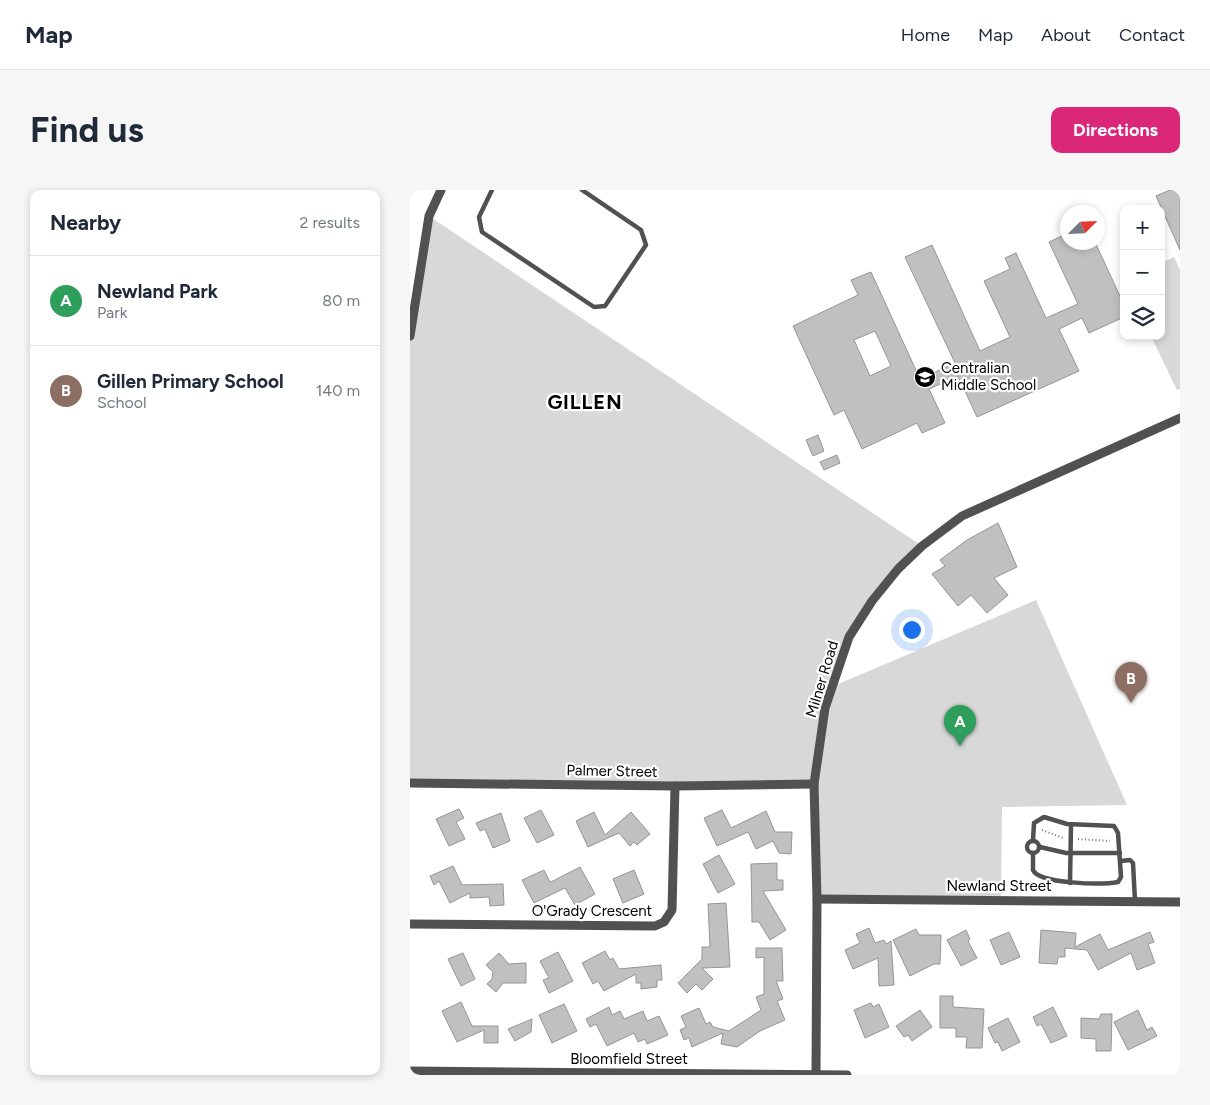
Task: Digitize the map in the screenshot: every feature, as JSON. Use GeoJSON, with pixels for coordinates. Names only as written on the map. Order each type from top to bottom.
{"type":"FeatureCollection","features":[{"type":"Feature","properties":{"kind":"street"},"geometry":{"type":"LineString","coordinates":[[410,336],[429,216],[442,190]]}},
{"type":"Feature","properties":{"kind":"street","name":"Milner Road"},"geometry":{"type":"LineString","coordinates":[[816,1074],[817,900],[814,784],[825,708],[849,637],[872,601],[898,569],[922,546],[962,516],[1180,418]]}},
{"type":"Feature","properties":{"kind":"street","name":"Palmer Street"},"geometry":{"type":"LineString","coordinates":[[410,783],[675,786],[814,784]]}},
{"type":"Feature","properties":{"kind":"street","name":"O'Grady Crescent"},"geometry":{"type":"LineString","coordinates":[[410,924],[655,926],[664,922],[672,910],[675,786]]}},
{"type":"Feature","properties":{"kind":"street","name":"Newland Street"},"geometry":{"type":"LineString","coordinates":[[817,900],[1180,902]]}},
{"type":"Feature","properties":{"kind":"street","name":"Bloomfield Street"},"geometry":{"type":"LineString","coordinates":[[410,1071],[847,1075]]}},
{"type":"Feature","properties":{"kind":"lane"},"geometry":{"type":"LineString","coordinates":[[492,190],[479,217],[482,232],[594,307],[605,306],[646,245],[641,230],[582,190]]}},
{"type":"Feature","properties":{"kind":"lane"},"geometry":{"type":"LineString","coordinates":[[1047,817],[1072,824],[1114,826],[1118,831],[1122,877],[1118,882],[1070,883],[1036,875],[1033,870],[1032,853],[1027,847],[1033,840],[1034,823],[1041,818],[1047,817]]}},
{"type":"Feature","properties":{"kind":"lane"},"geometry":{"type":"LineString","coordinates":[[1070,883],[1072,824]]}},
{"type":"Feature","properties":{"kind":"lane"},"geometry":{"type":"LineString","coordinates":[[1033,840],[1040,847],[1071,853],[1120,853]]}},
{"type":"Feature","properties":{"kind":"lane"},"geometry":{"type":"LineString","coordinates":[[1032,853],[1038,851],[1040,847]]}},
{"type":"Feature","properties":{"kind":"lane"},"geometry":{"type":"LineString","coordinates":[[1120,861],[1130,860],[1134,863],[1135,901]]}},
{"type":"Feature","properties":{"kind":"shaded area"},"geometry":{"type":"Polygon","coordinates":[[[429,216],[922,546],[898,569],[849,637],[831,687],[1036,600],[1127,805],[1002,807],[1001,900],[817,899],[814,785],[410,783],[410,336],[429,216]]]}},
{"type":"Feature","properties":{"kind":"shaded area"},"geometry":{"type":"Polygon","coordinates":[[[1174,257],[1180,270],[1180,389],[1177,390],[1153,340],[1165,340],[1165,261],[1174,257]]]}},
{"type":"Feature","properties":{"kind":"building"},"geometry":{"type":"Polygon","coordinates":[[[1170,190],[1180,190],[1180,250],[1165,216],[1165,205],[1160,205],[1156,196],[1170,190]]]}},
{"type":"Feature","properties":{"kind":"building","name":"Centralian Middle School"},"geometry":{"type":"Polygon","coordinates":[[[1060,237],[1060,250],[1099,250],[1120,296],[1120,319],[1089,333],[1082,318],[1059,329],[1079,371],[977,417],[958,376],[929,389],[945,423],[922,433],[917,423],[862,449],[844,410],[834,415],[793,326],[858,295],[851,280],[871,272],[920,379],[955,363],[905,257],[932,245],[980,351],[1010,337],[984,281],[1010,269],[1005,258],[1016,253],[1046,318],[1078,304],[1049,242],[1060,237]],[[875,331],[854,340],[870,376],[891,366],[875,331]]]}},
{"type":"Feature","properties":{"kind":"building"},"geometry":{"type":"Polygon","coordinates":[[[818,435],[824,451],[813,456],[806,440],[818,435]]]}},
{"type":"Feature","properties":{"kind":"building"},"geometry":{"type":"Polygon","coordinates":[[[837,455],[840,463],[824,470],[820,462],[837,455]]]}},
{"type":"Feature","properties":{"kind":"building"},"geometry":{"type":"Polygon","coordinates":[[[998,523],[1017,567],[994,578],[1008,595],[987,613],[971,595],[958,606],[932,574],[945,566],[940,560],[967,540],[998,523]]]}},
{"type":"Feature","properties":{"kind":"building"},"geometry":{"type":"Polygon","coordinates":[[[459,809],[464,818],[456,822],[465,839],[449,846],[436,819],[459,809]]]}},
{"type":"Feature","properties":{"kind":"building"},"geometry":{"type":"Polygon","coordinates":[[[541,810],[554,835],[537,843],[524,818],[541,810]]]}},
{"type":"Feature","properties":{"kind":"building"},"geometry":{"type":"Polygon","coordinates":[[[722,810],[731,828],[766,811],[775,832],[792,832],[791,854],[779,853],[773,841],[756,849],[748,832],[717,846],[704,818],[722,810]]]}},
{"type":"Feature","properties":{"kind":"building"},"geometry":{"type":"Polygon","coordinates":[[[594,812],[605,835],[631,812],[650,834],[637,845],[634,842],[630,846],[619,833],[588,847],[576,821],[594,812]]]}},
{"type":"Feature","properties":{"kind":"building"},"geometry":{"type":"Polygon","coordinates":[[[501,813],[510,841],[493,848],[485,829],[480,831],[476,823],[501,813]]]}},
{"type":"Feature","properties":{"kind":"building"},"geometry":{"type":"Polygon","coordinates":[[[719,855],[735,884],[718,893],[703,864],[719,855]]]}},
{"type":"Feature","properties":{"kind":"building"},"geometry":{"type":"Polygon","coordinates":[[[777,863],[777,880],[783,880],[783,890],[763,891],[786,930],[770,940],[759,922],[752,922],[751,864],[777,863]]]}},
{"type":"Feature","properties":{"kind":"building"},"geometry":{"type":"Polygon","coordinates":[[[453,866],[462,885],[503,884],[504,905],[490,906],[489,897],[470,898],[470,893],[450,903],[439,881],[434,885],[430,876],[453,866]]]}},
{"type":"Feature","properties":{"kind":"building"},"geometry":{"type":"Polygon","coordinates":[[[580,867],[595,894],[575,905],[565,888],[534,903],[522,880],[544,870],[550,882],[580,867]]]}},
{"type":"Feature","properties":{"kind":"building"},"geometry":{"type":"Polygon","coordinates":[[[634,870],[644,894],[623,903],[613,879],[634,870]]]}},
{"type":"Feature","properties":{"kind":"building"},"geometry":{"type":"Polygon","coordinates":[[[726,903],[730,967],[702,968],[713,979],[702,990],[696,984],[687,993],[678,983],[702,959],[702,947],[710,947],[708,904],[726,903]]]}},
{"type":"Feature","properties":{"kind":"building"},"geometry":{"type":"Polygon","coordinates":[[[869,928],[875,943],[884,940],[886,944],[891,941],[894,985],[879,986],[878,958],[853,969],[845,950],[860,943],[856,934],[869,928]]]}},
{"type":"Feature","properties":{"kind":"building"},"geometry":{"type":"Polygon","coordinates":[[[916,929],[919,935],[941,935],[940,964],[934,964],[910,976],[893,940],[916,929]]]}},
{"type":"Feature","properties":{"kind":"building"},"geometry":{"type":"Polygon","coordinates":[[[966,930],[970,939],[968,941],[977,958],[961,966],[947,940],[966,930]]]}},
{"type":"Feature","properties":{"kind":"building"},"geometry":{"type":"Polygon","coordinates":[[[1041,930],[1076,933],[1075,947],[1100,934],[1108,950],[1150,932],[1154,942],[1148,944],[1155,963],[1137,970],[1131,953],[1098,970],[1087,950],[1065,948],[1065,957],[1058,957],[1057,964],[1039,963],[1041,930]]]}},
{"type":"Feature","properties":{"kind":"building"},"geometry":{"type":"Polygon","coordinates":[[[1009,932],[1020,957],[1001,965],[990,940],[1009,932]]]}},
{"type":"Feature","properties":{"kind":"building"},"geometry":{"type":"Polygon","coordinates":[[[756,948],[782,948],[783,981],[776,981],[783,999],[777,1001],[785,1020],[760,1031],[737,1047],[721,1044],[723,1033],[692,1047],[689,1038],[684,1040],[680,1030],[686,1027],[681,1016],[699,1008],[706,1024],[710,1022],[713,1027],[729,1031],[761,1010],[756,997],[764,994],[764,957],[756,958],[756,948]]]}},
{"type":"Feature","properties":{"kind":"building"},"geometry":{"type":"Polygon","coordinates":[[[605,951],[610,960],[613,958],[619,969],[661,965],[662,980],[657,980],[657,987],[641,989],[641,983],[636,983],[636,974],[604,991],[598,981],[593,984],[582,963],[605,951]]]}},
{"type":"Feature","properties":{"kind":"building"},"geometry":{"type":"Polygon","coordinates":[[[558,952],[573,981],[549,993],[543,980],[549,978],[540,961],[558,952]]]}},
{"type":"Feature","properties":{"kind":"building"},"geometry":{"type":"Polygon","coordinates":[[[463,953],[475,979],[461,986],[448,959],[463,953]]]}},
{"type":"Feature","properties":{"kind":"building"},"geometry":{"type":"Polygon","coordinates":[[[499,953],[509,964],[526,963],[526,983],[503,983],[496,992],[487,984],[492,979],[493,972],[486,965],[499,953]]]}},
{"type":"Feature","properties":{"kind":"building"},"geometry":{"type":"Polygon","coordinates":[[[940,996],[953,996],[953,1007],[984,1009],[982,1048],[966,1048],[967,1037],[956,1037],[956,1028],[940,1028],[940,996]]]}},
{"type":"Feature","properties":{"kind":"building"},"geometry":{"type":"Polygon","coordinates":[[[461,1002],[472,1026],[498,1026],[498,1043],[484,1043],[484,1030],[457,1042],[442,1011],[461,1002]]]}},
{"type":"Feature","properties":{"kind":"building"},"geometry":{"type":"Polygon","coordinates":[[[871,1003],[873,1007],[879,1004],[889,1027],[865,1038],[854,1010],[871,1003]]]}},
{"type":"Feature","properties":{"kind":"building"},"geometry":{"type":"Polygon","coordinates":[[[564,1004],[577,1031],[552,1043],[539,1015],[564,1004]]]}},
{"type":"Feature","properties":{"kind":"building"},"geometry":{"type":"Polygon","coordinates":[[[609,1007],[612,1015],[620,1011],[624,1019],[643,1011],[647,1021],[659,1016],[668,1035],[647,1044],[645,1039],[638,1042],[634,1033],[607,1046],[596,1024],[590,1027],[586,1019],[609,1007]]]}},
{"type":"Feature","properties":{"kind":"building"},"geometry":{"type":"Polygon","coordinates":[[[1053,1007],[1067,1036],[1051,1043],[1041,1024],[1037,1026],[1033,1017],[1053,1007]]]}},
{"type":"Feature","properties":{"kind":"building"},"geometry":{"type":"Polygon","coordinates":[[[920,1010],[932,1027],[912,1041],[908,1035],[904,1037],[896,1026],[920,1010]]]}},
{"type":"Feature","properties":{"kind":"building"},"geometry":{"type":"Polygon","coordinates":[[[1138,1010],[1147,1030],[1152,1027],[1157,1036],[1128,1050],[1114,1022],[1138,1010]]]}},
{"type":"Feature","properties":{"kind":"building"},"geometry":{"type":"Polygon","coordinates":[[[1101,1014],[1112,1014],[1111,1051],[1096,1051],[1096,1039],[1081,1038],[1081,1018],[1099,1019],[1101,1014]]]}},
{"type":"Feature","properties":{"kind":"building"},"geometry":{"type":"Polygon","coordinates":[[[1008,1018],[1020,1042],[1002,1051],[998,1042],[995,1043],[988,1028],[1008,1018]]]}},
{"type":"Feature","properties":{"kind":"building"},"geometry":{"type":"Polygon","coordinates":[[[532,1019],[531,1032],[515,1041],[508,1029],[532,1019]]]}},
{"type":"Feature","properties":{"kind":"place","name":"Centralian Middle School"},"geometry":{"type":"Point","coordinates":[925,377]}},
{"type":"Feature","properties":{"kind":"place","name":"Gillen Primary School"},"geometry":{"type":"Point","coordinates":[1131,703]}},
{"type":"Feature","properties":{"kind":"place","name":"Newland Park"},"geometry":{"type":"Point","coordinates":[960,746]}},
{"type":"Feature","properties":{"kind":"district","name":"GILLEN"},"geometry":{"type":"Point","coordinates":[585,402]}}]}
